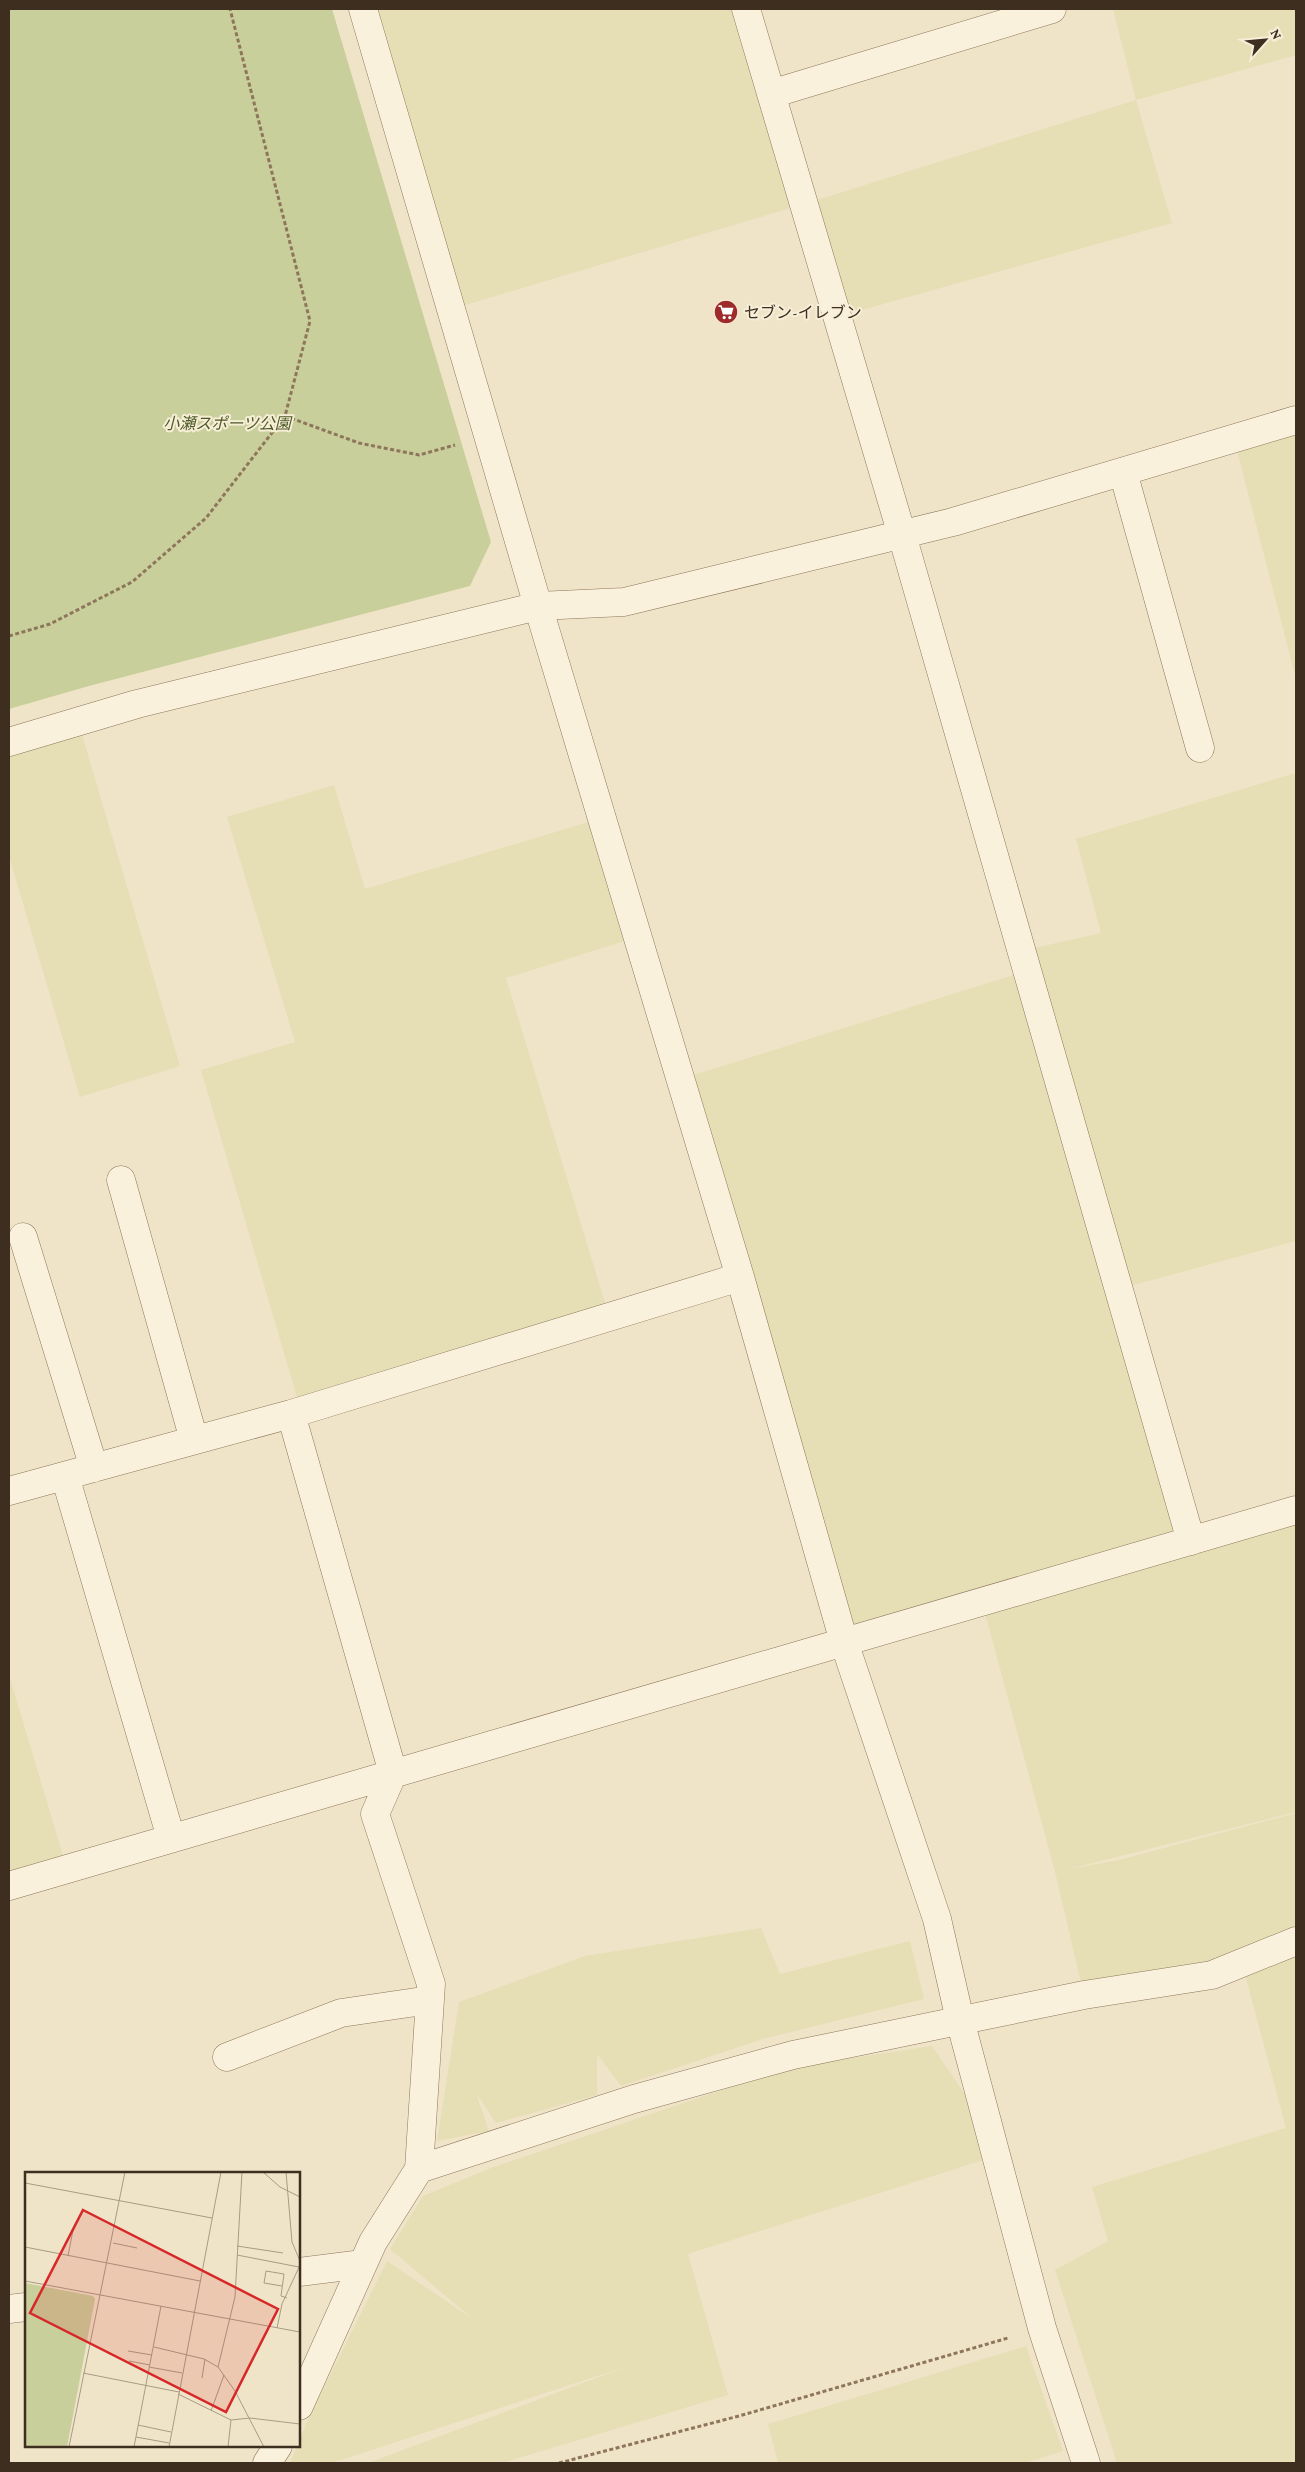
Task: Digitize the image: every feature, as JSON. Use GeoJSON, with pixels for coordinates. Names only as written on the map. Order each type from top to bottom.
{"type":"FeatureCollection","features":[{"type":"Feature","properties":{"kind":"street"},"geometry":{"type":"LineString","coordinates":[[363,9],[538,606],[740,1277],[844,1642],[937,1919],[960,2020],[1042,2328],[1086,2463]]}},
{"type":"Feature","properties":{"kind":"street"},"geometry":{"type":"LineString","coordinates":[[746,9],[902,534],[1191,1541]]}},
{"type":"Feature","properties":{"kind":"street"},"geometry":{"type":"LineString","coordinates":[[771,94],[1052,9]]}},
{"type":"Feature","properties":{"kind":"street"},"geometry":{"type":"LineString","coordinates":[[9,742],[136,704],[538,606],[624,602],[902,534],[1123,472],[1296,420]]}},
{"type":"Feature","properties":{"kind":"street"},"geometry":{"type":"LineString","coordinates":[[1123,472],[1200,748]]}},
{"type":"Feature","properties":{"kind":"street"},"geometry":{"type":"LineString","coordinates":[[121,1180],[194,1440]]}},
{"type":"Feature","properties":{"kind":"street"},"geometry":{"type":"LineString","coordinates":[[23,1237],[94,1468]]}},
{"type":"Feature","properties":{"kind":"street"},"geometry":{"type":"LineString","coordinates":[[9,1491],[291,1414],[740,1277]]}},
{"type":"Feature","properties":{"kind":"street"},"geometry":{"type":"LineString","coordinates":[[291,1414],[393,1773],[375,1814],[431,1984],[419,2169],[373,2242],[300,2404]]}},
{"type":"Feature","properties":{"kind":"street"},"geometry":{"type":"LineString","coordinates":[[66,1476],[171,1838]]}},
{"type":"Feature","properties":{"kind":"street"},"geometry":{"type":"LineString","coordinates":[[9,1886],[1296,1510]]}},
{"type":"Feature","properties":{"kind":"street"},"geometry":{"type":"LineString","coordinates":[[419,2169],[634,2099],[793,2055],[1084,1995],[1212,1975],[1296,1941]]}},
{"type":"Feature","properties":{"kind":"street"},"geometry":{"type":"LineString","coordinates":[[227,2057],[341,2013],[430,2000]]}},
{"type":"Feature","properties":{"kind":"street"},"geometry":{"type":"LineString","coordinates":[[300,2272],[363,2264]]}},
{"type":"Feature","properties":{"kind":"street"},"geometry":{"type":"LineString","coordinates":[[9,2309],[25,2307]]}},
{"type":"Feature","properties":{"kind":"street"},"geometry":{"type":"LineString","coordinates":[[267,2463],[277,2447]]}},
{"type":"Feature","properties":{"kind":"path"},"geometry":{"type":"LineString","coordinates":[[9,636],[50,624],[132,582],[206,518],[285,416],[310,321],[230,9]]}},
{"type":"Feature","properties":{"kind":"path"},"geometry":{"type":"LineString","coordinates":[[285,416],[359,443],[419,455],[489,435]]}},
{"type":"Feature","properties":{"kind":"path"},"geometry":{"type":"LineString","coordinates":[[559,2463],[739,2416],[1042,2328]]}},
{"type":"Feature","properties":{"kind":"shaded area"},"geometry":{"type":"Polygon","coordinates":[[[363,9],[746,9],[804,204],[452,309],[363,9]]]}},
{"type":"Feature","properties":{"kind":"shaded area"},"geometry":{"type":"Polygon","coordinates":[[[1113,9],[1296,9],[1296,55],[1136,100],[1113,9]]]}},
{"type":"Feature","properties":{"kind":"shaded area"},"geometry":{"type":"Polygon","coordinates":[[[1136,100],[1172,223],[837,317],[804,204],[1136,100]]]}},
{"type":"Feature","properties":{"kind":"shaded area"},"geometry":{"type":"Polygon","coordinates":[[[1296,420],[1296,679],[1234,439],[1296,420]]]}},
{"type":"Feature","properties":{"kind":"shaded area"},"geometry":{"type":"Polygon","coordinates":[[[78,721],[180,1066],[80,1097],[9,856],[9,742],[78,721]]]}},
{"type":"Feature","properties":{"kind":"shaded area"},"geometry":{"type":"Polygon","coordinates":[[[1296,773],[1296,1241],[1119,1289],[1191,1541],[1296,1510],[1296,1812],[1069,1869],[1119,1860],[1296,1813],[1296,2463],[1117,2463],[1055,2270],[1108,2241],[1092,2187],[1286,2128],[1242,1963],[1084,1995],[1055,1872],[982,1602],[844,1642],[681,1079],[1026,971],[1021,951],[1101,933],[1076,839],[1296,773]]]}},
{"type":"Feature","properties":{"kind":"shaded area"},"geometry":{"type":"Polygon","coordinates":[[[334,785],[365,889],[602,818],[638,937],[506,978],[609,1316],[301,1411],[201,1070],[295,1042],[227,817],[334,785]]]}},
{"type":"Feature","properties":{"kind":"shaded area"},"geometry":{"type":"Polygon","coordinates":[[[9,1675],[67,1869],[9,1886],[9,1675]]]}},
{"type":"Feature","properties":{"kind":"shaded area"},"geometry":{"type":"Polygon","coordinates":[[[761,1928],[780,1974],[910,1941],[924,1999],[763,2039],[621,2086],[597,2054],[597,2095],[496,2123],[476,2093],[489,2131],[437,2141],[459,2002],[585,1956],[761,1928]]]}},
{"type":"Feature","properties":{"kind":"shaded area"},"geometry":{"type":"Polygon","coordinates":[[[932,2046],[990,2131],[996,2156],[688,2254],[728,2395],[502,2463],[368,2463],[628,2366],[332,2463],[290,2463],[297,2447],[300,2447],[300,2439],[309,2417],[387,2261],[474,2320],[390,2249],[423,2196],[491,2168],[787,2068],[932,2046]]]}},
{"type":"Feature","properties":{"kind":"shaded area"},"geometry":{"type":"Polygon","coordinates":[[[1026,2346],[1063,2451],[1025,2463],[778,2463],[768,2424],[1026,2346]]]}},
{"type":"Feature","properties":{"kind":"green space","name":"小瀬スポーツ公園"},"geometry":{"type":"Polygon","coordinates":[[[9,9],[332,9],[491,542],[470,586],[89,686],[9,709],[9,9]]]}},
{"type":"Feature","properties":{"kind":"place","name":"セブン-イレブン"},"geometry":{"type":"Point","coordinates":[726,312]}}]}
